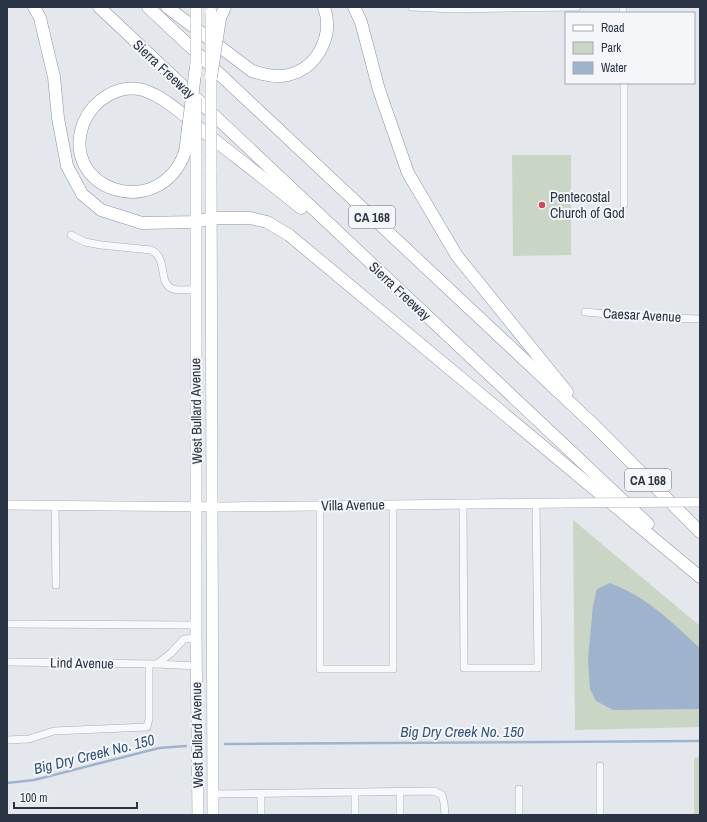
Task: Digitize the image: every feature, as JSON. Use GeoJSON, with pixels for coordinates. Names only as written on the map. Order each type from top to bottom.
{"type":"FeatureCollection","features":[{"type":"Feature","properties":{"kind":"highway"},"geometry":{"type":"LineString","coordinates":[[34,7],[40,18],[54,77],[58,118],[67,166],[82,194],[101,210],[142,223],[196,222],[211,218],[250,218],[267,222],[289,235],[700,576]]}},
{"type":"Feature","properties":{"kind":"highway","name":"Sierra Freeway"},"geometry":{"type":"LineString","coordinates":[[99,7],[362,256],[526,408],[700,576]]}},
{"type":"Feature","properties":{"kind":"highway","name":"CA 168"},"geometry":{"type":"LineString","coordinates":[[148,7],[596,427],[700,532]]}},
{"type":"Feature","properties":{"kind":"highway"},"geometry":{"type":"LineString","coordinates":[[167,7],[252,71],[277,77],[302,70],[314,60],[320,52],[325,41],[327,31],[324,7]]}},
{"type":"Feature","properties":{"kind":"highway"},"geometry":{"type":"LineString","coordinates":[[211,77],[214,13],[225,7]]}},
{"type":"Feature","properties":{"kind":"highway"},"geometry":{"type":"LineString","coordinates":[[354,7],[361,22],[379,90],[408,173],[457,256],[596,427]]}},
{"type":"Feature","properties":{"kind":"highway"},"geometry":{"type":"LineString","coordinates":[[196,66],[190,154],[176,170],[158,186],[149,190],[138,192],[120,192],[102,184],[88,170],[81,150],[81,131],[90,112],[103,98],[121,90],[134,89],[144,91],[177,110],[362,256]]}},
{"type":"Feature","properties":{"kind":"main road"},"geometry":{"type":"LineString","coordinates":[[196,7],[196,66]]}},
{"type":"Feature","properties":{"kind":"main road","name":"West Bullard Avenue"},"geometry":{"type":"LineString","coordinates":[[211,77],[213,815]]}},
{"type":"Feature","properties":{"kind":"main road","name":"West Bullard Avenue"},"geometry":{"type":"LineString","coordinates":[[190,154],[196,222],[196,666],[198,715],[198,815]]}},
{"type":"Feature","properties":{"kind":"main road"},"geometry":{"type":"LineString","coordinates":[[195,290],[202,297],[202,324],[211,369]]}},
{"type":"Feature","properties":{"kind":"main road","name":"Villa Avenue"},"geometry":{"type":"LineString","coordinates":[[7,505],[212,507],[700,502]]}},
{"type":"Feature","properties":{"kind":"main road"},"geometry":{"type":"LineString","coordinates":[[198,715],[205,754],[206,786],[210,794],[213,794]]}},
{"type":"Feature","properties":{"kind":"street"},"geometry":{"type":"LineString","coordinates":[[412,7],[577,7]]}},
{"type":"Feature","properties":{"kind":"street"},"geometry":{"type":"LineString","coordinates":[[624,84],[624,204]]}},
{"type":"Feature","properties":{"kind":"street"},"geometry":{"type":"LineString","coordinates":[[71,235],[85,242],[101,245],[151,250],[159,256],[162,261],[164,277],[168,286],[176,289],[195,290]]}},
{"type":"Feature","properties":{"kind":"street","name":"Caesar Avenue"},"geometry":{"type":"LineString","coordinates":[[585,312],[640,317],[700,319]]}},
{"type":"Feature","properties":{"kind":"street"},"geometry":{"type":"LineString","coordinates":[[463,505],[464,668],[538,668],[536,504]]}},
{"type":"Feature","properties":{"kind":"street"},"geometry":{"type":"LineString","coordinates":[[56,505],[56,585]]}},
{"type":"Feature","properties":{"kind":"street"},"geometry":{"type":"LineString","coordinates":[[320,506],[320,669],[393,669],[393,505]]}},
{"type":"Feature","properties":{"kind":"street"},"geometry":{"type":"LineString","coordinates":[[7,624],[197,625]]}},
{"type":"Feature","properties":{"kind":"street"},"geometry":{"type":"LineString","coordinates":[[157,664],[171,653],[184,639],[196,638]]}},
{"type":"Feature","properties":{"kind":"street","name":"Lind Avenue"},"geometry":{"type":"LineString","coordinates":[[7,662],[196,666]]}},
{"type":"Feature","properties":{"kind":"street"},"geometry":{"type":"LineString","coordinates":[[7,740],[29,739],[54,731],[147,727],[149,719],[149,664]]}},
{"type":"Feature","properties":{"kind":"street"},"geometry":{"type":"LineString","coordinates":[[600,766],[600,815]]}},
{"type":"Feature","properties":{"kind":"street"},"geometry":{"type":"LineString","coordinates":[[519,789],[519,815]]}},
{"type":"Feature","properties":{"kind":"street"},"geometry":{"type":"LineString","coordinates":[[213,794],[434,791],[442,794],[445,815]]}},
{"type":"Feature","properties":{"kind":"street"},"geometry":{"type":"LineString","coordinates":[[400,792],[400,815]]}},
{"type":"Feature","properties":{"kind":"street"},"geometry":{"type":"LineString","coordinates":[[355,793],[355,815]]}},
{"type":"Feature","properties":{"kind":"street"},"geometry":{"type":"LineString","coordinates":[[261,794],[261,815]]}},
{"type":"Feature","properties":{"kind":"green space","name":"Pentecostal Church of God"},"geometry":{"type":"Polygon","coordinates":[[[512,155],[571,155],[571,255],[513,256],[512,155]]]}},
{"type":"Feature","properties":{"kind":"green space"},"geometry":{"type":"Polygon","coordinates":[[[573,520],[700,626],[700,727],[575,730],[573,520]]]}},
{"type":"Feature","properties":{"kind":"green space"},"geometry":{"type":"Polygon","coordinates":[[[700,757],[700,815],[694,815],[694,758],[700,757]]]}},
{"type":"Feature","properties":{"kind":"water"},"geometry":{"type":"Polygon","coordinates":[[[610,583],[624,589],[648,603],[700,648],[700,709],[613,710],[596,701],[590,689],[588,659],[593,605],[597,589],[610,583]]]}},
{"type":"Feature","properties":{"kind":"waterway","name":"Big Dry Creek No. 150"},"geometry":{"type":"LineString","coordinates":[[225,744],[700,741]]}},
{"type":"Feature","properties":{"kind":"waterway","name":"Big Dry Creek No. 150"},"geometry":{"type":"LineString","coordinates":[[7,783],[34,780],[159,748],[186,746]]}},
{"type":"Feature","properties":{"kind":"place","name":"Pentecostal Church of God"},"geometry":{"type":"Point","coordinates":[542,205]}}]}
